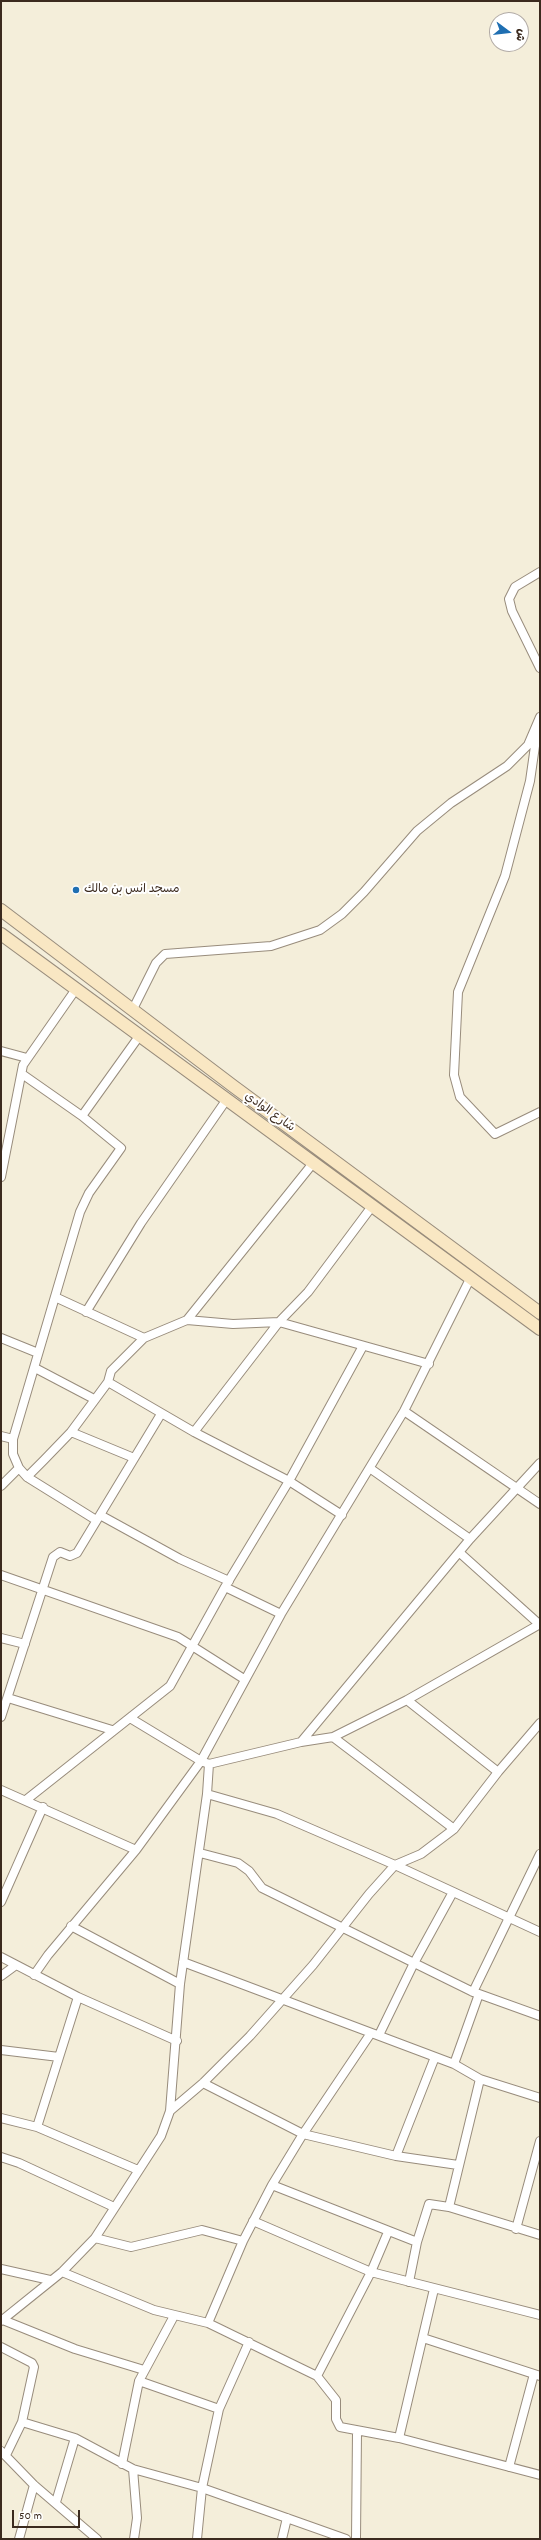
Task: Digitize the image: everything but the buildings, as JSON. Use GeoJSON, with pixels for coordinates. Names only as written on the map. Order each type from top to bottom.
{"type":"FeatureCollection","features":[{"type":"Feature","properties":{"kind":"main road","name":"شارع الوادي"},"geometry":{"type":"LineString","coordinates":[[1,910],[233,1086],[540,1313]]}},
{"type":"Feature","properties":{"kind":"main road","name":"شارع الوادي"},"geometry":{"type":"LineString","coordinates":[[1,934],[373,1205],[540,1329]]}},
{"type":"Feature","properties":{"kind":"main road"},"geometry":{"type":"LineString","coordinates":[[483,1286],[490,1275]]}},
{"type":"Feature","properties":{"kind":"street"},"geometry":{"type":"LineString","coordinates":[[540,572],[516,586],[509,599],[512,611],[540,668]]}},
{"type":"Feature","properties":{"kind":"street"},"geometry":{"type":"LineString","coordinates":[[133,1009],[156,963],[165,954],[250,950],[288,942],[320,930],[342,914],[364,892],[417,831],[451,803],[507,766],[528,745],[539,721]]}},
{"type":"Feature","properties":{"kind":"street"},"geometry":{"type":"LineString","coordinates":[[539,721],[530,781],[516,840],[493,910],[464,973],[458,992],[454,1075],[460,1097],[495,1134],[540,1112]]}},
{"type":"Feature","properties":{"kind":"street"},"geometry":{"type":"LineString","coordinates":[[1,1177],[22,1074],[27,1058],[76,989]]}},
{"type":"Feature","properties":{"kind":"street"},"geometry":{"type":"LineString","coordinates":[[82,1116],[140,1035]]}},
{"type":"Feature","properties":{"kind":"street"},"geometry":{"type":"LineString","coordinates":[[1,1051],[27,1058]]}},
{"type":"Feature","properties":{"kind":"street"},"geometry":{"type":"LineString","coordinates":[[22,1074],[82,1116],[121,1148],[84,1202],[13,1439],[13,1454],[18,1468],[27,1477],[98,1518],[180,1559],[281,1614]]}},
{"type":"Feature","properties":{"kind":"street"},"geometry":{"type":"LineString","coordinates":[[86,1312],[141,1223],[227,1099]]}},
{"type":"Feature","properties":{"kind":"street"},"geometry":{"type":"LineString","coordinates":[[187,1320],[314,1162]]}},
{"type":"Feature","properties":{"kind":"street"},"geometry":{"type":"LineString","coordinates":[[194,1432],[278,1322],[308,1292],[373,1205]]}},
{"type":"Feature","properties":{"kind":"street"},"geometry":{"type":"LineString","coordinates":[[34,1975],[72,1926],[136,1850],[201,1761],[244,1679],[281,1614],[371,1469],[404,1411],[429,1364],[471,1277]]}},
{"type":"Feature","properties":{"kind":"street"},"geometry":{"type":"LineString","coordinates":[[55,1297],[144,1338]]}},
{"type":"Feature","properties":{"kind":"street"},"geometry":{"type":"LineString","coordinates":[[27,1477],[71,1432],[108,1382],[115,1367],[144,1338],[187,1320],[228,1323],[278,1322],[429,1364]]}},
{"type":"Feature","properties":{"kind":"street"},"geometry":{"type":"LineString","coordinates":[[1,1338],[38,1353]]}},
{"type":"Feature","properties":{"kind":"street"},"geometry":{"type":"LineString","coordinates":[[26,1800],[112,1730],[130,1718],[170,1686],[227,1584],[289,1481],[363,1346]]}},
{"type":"Feature","properties":{"kind":"street"},"geometry":{"type":"LineString","coordinates":[[35,1368],[94,1399]]}},
{"type":"Feature","properties":{"kind":"street"},"geometry":{"type":"LineString","coordinates":[[108,1382],[161,1414],[289,1481],[342,1514]]}},
{"type":"Feature","properties":{"kind":"street"},"geometry":{"type":"LineString","coordinates":[[404,1411],[517,1490],[540,1504]]}},
{"type":"Feature","properties":{"kind":"street"},"geometry":{"type":"LineString","coordinates":[[1,1717],[56,1553],[60,1552],[70,1556],[77,1552],[161,1414]]}},
{"type":"Feature","properties":{"kind":"street"},"geometry":{"type":"LineString","coordinates":[[71,1432],[134,1458]]}},
{"type":"Feature","properties":{"kind":"street"},"geometry":{"type":"LineString","coordinates":[[1,1436],[13,1439]]}},
{"type":"Feature","properties":{"kind":"street"},"geometry":{"type":"LineString","coordinates":[[301,1742],[460,1553],[470,1539],[517,1490],[540,1463]]}},
{"type":"Feature","properties":{"kind":"street"},"geometry":{"type":"LineString","coordinates":[[1,1486],[18,1468]]}},
{"type":"Feature","properties":{"kind":"street"},"geometry":{"type":"LineString","coordinates":[[371,1469],[470,1539]]}},
{"type":"Feature","properties":{"kind":"street"},"geometry":{"type":"LineString","coordinates":[[130,1718],[201,1761],[209,1764],[301,1742],[333,1737],[407,1700],[539,1624],[460,1553]]}},
{"type":"Feature","properties":{"kind":"street"},"geometry":{"type":"LineString","coordinates":[[1,1575],[43,1589],[192,1645],[244,1679]]}},
{"type":"Feature","properties":{"kind":"street"},"geometry":{"type":"LineString","coordinates":[[1,1638],[25,1644]]}},
{"type":"Feature","properties":{"kind":"street"},"geometry":{"type":"LineString","coordinates":[[8,1698],[112,1730]]}},
{"type":"Feature","properties":{"kind":"street"},"geometry":{"type":"LineString","coordinates":[[407,1700],[498,1772]]}},
{"type":"Feature","properties":{"kind":"street"},"geometry":{"type":"LineString","coordinates":[[170,2110],[203,2084],[250,2036],[344,1927],[368,1894],[395,1865],[422,1854],[454,1829],[498,1772],[540,1723]]}},
{"type":"Feature","properties":{"kind":"street"},"geometry":{"type":"LineString","coordinates":[[333,1737],[454,1829]]}},
{"type":"Feature","properties":{"kind":"street"},"geometry":{"type":"LineString","coordinates":[[144,2370],[75,2349],[2,2320],[50,2280],[62,2272],[95,2238],[161,2136],[170,2110],[177,2041],[180,1984],[200,1853],[209,1764]]}},
{"type":"Feature","properties":{"kind":"street"},"geometry":{"type":"LineString","coordinates":[[1,1790],[43,1807],[136,1850]]}},
{"type":"Feature","properties":{"kind":"street"},"geometry":{"type":"LineString","coordinates":[[207,1794],[277,1814],[395,1865],[509,1919],[540,1932]]}},
{"type":"Feature","properties":{"kind":"street"},"geometry":{"type":"LineString","coordinates":[[1,1902],[43,1807]]}},
{"type":"Feature","properties":{"kind":"street"},"geometry":{"type":"LineString","coordinates":[[200,1853],[238,1863],[249,1871],[262,1888],[476,1993],[540,2016]]}},
{"type":"Feature","properties":{"kind":"street"},"geometry":{"type":"LineString","coordinates":[[454,2064],[476,1993],[540,1854]]}},
{"type":"Feature","properties":{"kind":"street"},"geometry":{"type":"LineString","coordinates":[[379,2036],[414,1963],[453,1892]]}},
{"type":"Feature","properties":{"kind":"street"},"geometry":{"type":"LineString","coordinates":[[72,1926],[180,1984]]}},
{"type":"Feature","properties":{"kind":"street"},"geometry":{"type":"LineString","coordinates":[[1,1957],[78,1997],[177,2041]]}},
{"type":"Feature","properties":{"kind":"street"},"geometry":{"type":"LineString","coordinates":[[183,1962],[454,2064],[480,2079],[540,2098]]}},
{"type":"Feature","properties":{"kind":"street"},"geometry":{"type":"LineString","coordinates":[[1,1976],[16,1966]]}},
{"type":"Feature","properties":{"kind":"street"},"geometry":{"type":"LineString","coordinates":[[38,2127],[78,1997]]}},
{"type":"Feature","properties":{"kind":"street"},"geometry":{"type":"LineString","coordinates":[[208,2323],[243,2241],[272,2186],[303,2134],[371,2033]]}},
{"type":"Feature","properties":{"kind":"street"},"geometry":{"type":"LineString","coordinates":[[1,2050],[59,2057]]}},
{"type":"Feature","properties":{"kind":"street"},"geometry":{"type":"LineString","coordinates":[[396,2156],[436,2057]]}},
{"type":"Feature","properties":{"kind":"street"},"geometry":{"type":"LineString","coordinates":[[449,2207],[480,2079]]}},
{"type":"Feature","properties":{"kind":"street"},"geometry":{"type":"LineString","coordinates":[[203,2084],[303,2134],[396,2156],[458,2165]]}},
{"type":"Feature","properties":{"kind":"street"},"geometry":{"type":"LineString","coordinates":[[1,2118],[38,2127],[138,2170]]}},
{"type":"Feature","properties":{"kind":"street"},"geometry":{"type":"LineString","coordinates":[[516,2229],[540,2141]]}},
{"type":"Feature","properties":{"kind":"street"},"geometry":{"type":"LineString","coordinates":[[1,2157],[18,2163],[114,2207]]}},
{"type":"Feature","properties":{"kind":"street"},"geometry":{"type":"LineString","coordinates":[[272,2186],[417,2242]]}},
{"type":"Feature","properties":{"kind":"street"},"geometry":{"type":"LineString","coordinates":[[409,2282],[417,2242],[428,2204],[449,2207],[516,2229],[540,2235]]}},
{"type":"Feature","properties":{"kind":"street"},"geometry":{"type":"LineString","coordinates":[[253,2221],[371,2272],[540,2315]]}},
{"type":"Feature","properties":{"kind":"street"},"geometry":{"type":"LineString","coordinates":[[95,2238],[131,2247],[202,2230],[243,2241]]}},
{"type":"Feature","properties":{"kind":"street"},"geometry":{"type":"LineString","coordinates":[[317,2376],[371,2272],[388,2232]]}},
{"type":"Feature","properties":{"kind":"street"},"geometry":{"type":"LineString","coordinates":[[1,2269],[50,2280]]}},
{"type":"Feature","properties":{"kind":"street"},"geometry":{"type":"LineString","coordinates":[[62,2272],[174,2316],[208,2323],[317,2376],[337,2403],[337,2424],[357,2432],[399,2438],[540,2474]]}},
{"type":"Feature","properties":{"kind":"street"},"geometry":{"type":"LineString","coordinates":[[399,2438],[434,2289]]}},
{"type":"Feature","properties":{"kind":"street"},"geometry":{"type":"LineString","coordinates":[[122,2464],[139,2381],[174,2316]]}},
{"type":"Feature","properties":{"kind":"street"},"geometry":{"type":"LineString","coordinates":[[423,2338],[537,2375],[509,2467]]}},
{"type":"Feature","properties":{"kind":"street"},"geometry":{"type":"LineString","coordinates":[[197,2539],[202,2488],[219,2410],[249,2342]]}},
{"type":"Feature","properties":{"kind":"street"},"geometry":{"type":"LineString","coordinates":[[1,2347],[32,2363],[34,2367],[22,2422],[3,2453],[34,2485],[56,2502],[97,2539]]}},
{"type":"Feature","properties":{"kind":"street"},"geometry":{"type":"LineString","coordinates":[[139,2381],[219,2410]]}},
{"type":"Feature","properties":{"kind":"street"},"geometry":{"type":"LineString","coordinates":[[22,2422],[75,2438],[133,2469],[202,2488],[346,2539]]}},
{"type":"Feature","properties":{"kind":"street"},"geometry":{"type":"LineString","coordinates":[[356,2539],[357,2432]]}},
{"type":"Feature","properties":{"kind":"street"},"geometry":{"type":"LineString","coordinates":[[56,2502],[75,2438]]}},
{"type":"Feature","properties":{"kind":"street"},"geometry":{"type":"LineString","coordinates":[[133,2469],[137,2518],[134,2539]]}},
{"type":"Feature","properties":{"kind":"street"},"geometry":{"type":"LineString","coordinates":[[19,2539],[34,2485]]}},
{"type":"Feature","properties":{"kind":"street"},"geometry":{"type":"LineString","coordinates":[[282,2539],[287,2518]]}},
{"type":"Feature","properties":{"kind":"place","name":"مسجد انس بن مالك"},"geometry":{"type":"Point","coordinates":[76,890]}}]}
